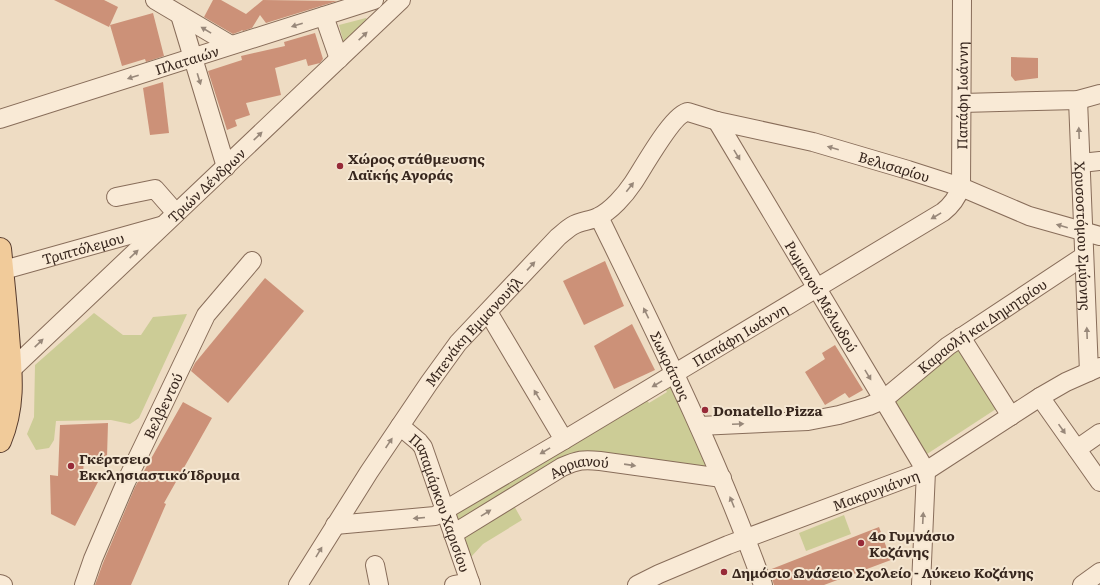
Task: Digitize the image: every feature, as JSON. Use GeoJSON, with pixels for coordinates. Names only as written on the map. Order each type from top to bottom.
{"type":"FeatureCollection","features":[{"type":"Feature","properties":{"kind":"main road"},"geometry":{"type":"LineString","coordinates":[[0,441],[5,428],[4,412],[11,397],[11,370],[1,274]]}},
{"type":"Feature","properties":{"kind":"street"},"geometry":{"type":"LineString","coordinates":[[155,0],[231,45]]}},
{"type":"Feature","properties":{"kind":"street","name":"Τριών Δένδρων"},"geometry":{"type":"LineString","coordinates":[[11,370],[401,0]]}},
{"type":"Feature","properties":{"kind":"street","name":"Παπάφη Ιωάννη"},"geometry":{"type":"LineString","coordinates":[[335,525],[435,516],[943,212],[956,198],[961,187],[962,0]]}},
{"type":"Feature","properties":{"kind":"street"},"geometry":{"type":"LineString","coordinates":[[366,1],[386,14]]}},
{"type":"Feature","properties":{"kind":"street","name":"Πλαταιών"},"geometry":{"type":"LineString","coordinates":[[0,119],[324,16],[366,1]]}},
{"type":"Feature","properties":{"kind":"street"},"geometry":{"type":"LineString","coordinates":[[180,15],[226,166]]}},
{"type":"Feature","properties":{"kind":"street"},"geometry":{"type":"LineString","coordinates":[[324,16],[339,59]]}},
{"type":"Feature","properties":{"kind":"street"},"geometry":{"type":"LineString","coordinates":[[962,103],[1078,100],[1100,94]]}},
{"type":"Feature","properties":{"kind":"street","name":"Χρυσοστόμου Σμύρνης"},"geometry":{"type":"LineString","coordinates":[[1078,100],[1080,163],[1092,234],[1084,256],[1094,369]]}},
{"type":"Feature","properties":{"kind":"street","name":"Βελισαρίου"},"geometry":{"type":"LineString","coordinates":[[684,112],[717,121],[813,142],[908,170],[961,187],[1029,216],[1092,234]]}},
{"type":"Feature","properties":{"kind":"street","name":"Μπενάκη Εμμανουήλ"},"geometry":{"type":"LineString","coordinates":[[298,585],[335,525],[400,426],[458,343],[558,237],[573,225],[599,217],[617,203],[632,184],[656,146],[684,112]]}},
{"type":"Feature","properties":{"kind":"street","name":"Ρωμανού Μελωδού"},"geometry":{"type":"LineString","coordinates":[[717,121],[926,471]]}},
{"type":"Feature","properties":{"kind":"street"},"geometry":{"type":"LineString","coordinates":[[1080,163],[1100,161]]}},
{"type":"Feature","properties":{"kind":"street"},"geometry":{"type":"LineString","coordinates":[[116,196],[155,190],[170,219]]}},
{"type":"Feature","properties":{"kind":"street","name":"Σωκράτους"},"geometry":{"type":"LineString","coordinates":[[599,217],[675,373],[699,426],[747,538],[763,585]]}},
{"type":"Feature","properties":{"kind":"street","name":"Τριπτόλεμου"},"geometry":{"type":"LineString","coordinates":[[1,274],[170,219]]}},
{"type":"Feature","properties":{"kind":"street","name":"Καραολή και Δημητρίου"},"geometry":{"type":"LineString","coordinates":[[699,426],[819,419],[869,406],[883,400],[948,346],[1084,256]]}},
{"type":"Feature","properties":{"kind":"street","name":"Βελβεντού"},"geometry":{"type":"LineString","coordinates":[[84,585],[105,530],[126,482],[206,315],[252,261]]}},
{"type":"Feature","properties":{"kind":"street"},"geometry":{"type":"LineString","coordinates":[[488,312],[564,440]]}},
{"type":"Feature","properties":{"kind":"street"},"geometry":{"type":"LineString","coordinates":[[961,338],[1011,416]]}},
{"type":"Feature","properties":{"kind":"street","name":"Μακρυγιάννη"},"geometry":{"type":"LineString","coordinates":[[637,585],[659,574],[747,538],[926,471],[1040,397],[1094,369]]}},
{"type":"Feature","properties":{"kind":"street"},"geometry":{"type":"LineString","coordinates":[[1040,397],[1100,482]]}},
{"type":"Feature","properties":{"kind":"street","name":"Παπαμάρκου Χαρισίου"},"geometry":{"type":"LineString","coordinates":[[400,426],[420,442],[423,447],[453,534],[465,584]]}},
{"type":"Feature","properties":{"kind":"street"},"geometry":{"type":"LineString","coordinates":[[1077,449],[1100,433]]}},
{"type":"Feature","properties":{"kind":"street","name":"Αρριανού"},"geometry":{"type":"LineString","coordinates":[[453,534],[562,467],[576,460],[722,478]]}},
{"type":"Feature","properties":{"kind":"street"},"geometry":{"type":"LineString","coordinates":[[921,585],[926,471]]}},
{"type":"Feature","properties":{"kind":"street"},"geometry":{"type":"LineString","coordinates":[[375,565],[379,585]]}},
{"type":"Feature","properties":{"kind":"street"},"geometry":{"type":"LineString","coordinates":[[1082,585],[1100,572]]}},
{"type":"Feature","properties":{"kind":"green space"},"geometry":{"type":"Polygon","coordinates":[[[366,18],[368,21],[344,44],[339,25],[366,18]]]}},
{"type":"Feature","properties":{"kind":"green space"},"geometry":{"type":"Polygon","coordinates":[[[94,313],[123,335],[141,335],[153,317],[187,314],[139,418],[130,424],[111,420],[56,421],[54,440],[49,448],[36,450],[27,434],[34,417],[35,365],[94,313]]]}},
{"type":"Feature","properties":{"kind":"green space"},"geometry":{"type":"Polygon","coordinates":[[[959,345],[999,407],[924,456],[890,401],[959,345]]]}},
{"type":"Feature","properties":{"kind":"green space"},"geometry":{"type":"Polygon","coordinates":[[[670,383],[713,469],[590,454],[458,526],[453,513],[645,398],[649,403],[667,392],[664,387],[670,383]]]}},
{"type":"Feature","properties":{"kind":"green space"},"geometry":{"type":"Polygon","coordinates":[[[513,504],[522,520],[483,544],[470,558],[462,537],[513,504]]]}},
{"type":"Feature","properties":{"kind":"green space"},"geometry":{"type":"Polygon","coordinates":[[[844,515],[851,534],[806,551],[799,533],[844,515]]]}},
{"type":"Feature","properties":{"kind":"building"},"geometry":{"type":"Polygon","coordinates":[[[54,0],[104,0],[118,7],[109,27],[54,0]]]}},
{"type":"Feature","properties":{"kind":"building"},"geometry":{"type":"Polygon","coordinates":[[[213,0],[221,0],[246,14],[263,0],[337,1],[266,23],[260,15],[252,28],[233,34],[204,17],[213,0]]]}},
{"type":"Feature","properties":{"kind":"building"},"geometry":{"type":"Polygon","coordinates":[[[153,13],[164,56],[146,62],[145,59],[122,66],[110,25],[153,13]]]}},
{"type":"Feature","properties":{"kind":"building"},"geometry":{"type":"Polygon","coordinates":[[[315,33],[323,59],[320,63],[308,66],[306,59],[275,68],[281,95],[246,103],[250,115],[235,120],[237,126],[227,130],[208,71],[242,60],[241,56],[285,46],[284,42],[315,33]]]}},
{"type":"Feature","properties":{"kind":"building"},"geometry":{"type":"Polygon","coordinates":[[[1011,57],[1038,58],[1038,78],[1015,81],[1011,76],[1011,57]]]}},
{"type":"Feature","properties":{"kind":"building"},"geometry":{"type":"Polygon","coordinates":[[[163,82],[169,133],[150,135],[143,88],[163,82]]]}},
{"type":"Feature","properties":{"kind":"building"},"geometry":{"type":"Polygon","coordinates":[[[605,261],[624,306],[584,325],[563,281],[605,261]]]}},
{"type":"Feature","properties":{"kind":"building"},"geometry":{"type":"Polygon","coordinates":[[[265,278],[304,311],[228,403],[191,371],[195,363],[265,278]]]}},
{"type":"Feature","properties":{"kind":"building"},"geometry":{"type":"Polygon","coordinates":[[[632,324],[655,370],[614,389],[594,346],[632,324]]]}},
{"type":"Feature","properties":{"kind":"building"},"geometry":{"type":"Polygon","coordinates":[[[835,345],[863,390],[849,398],[845,393],[825,405],[805,372],[825,359],[822,353],[835,345]]]}},
{"type":"Feature","properties":{"kind":"building"},"geometry":{"type":"Polygon","coordinates":[[[183,402],[212,418],[164,503],[166,504],[131,585],[95,585],[135,487],[183,402]]]}},
{"type":"Feature","properties":{"kind":"building","name":"Γκέρτσειο Εκκλησιαστικό Ίδρυμα"},"geometry":{"type":"Polygon","coordinates":[[[108,423],[107,457],[84,456],[83,476],[98,482],[75,526],[51,514],[50,475],[58,476],[60,425],[108,423]]]}},
{"type":"Feature","properties":{"kind":"building","name":"4ο Γυμνάσιο Κοζάνης"},"geometry":{"type":"Polygon","coordinates":[[[879,527],[891,560],[824,585],[774,585],[769,570],[879,527]]]}},
{"type":"Feature","properties":{"kind":"place","name":"Χώρος στάθμευσης Λαϊκής Αγοράς"},"geometry":{"type":"Point","coordinates":[340,166]}},
{"type":"Feature","properties":{"kind":"place","name":"Donatello Pizza"},"geometry":{"type":"Point","coordinates":[705,410]}},
{"type":"Feature","properties":{"kind":"place","name":"Γκέρτσειο Εκκλησιαστικό Ίδρυμα"},"geometry":{"type":"Point","coordinates":[71,466]}},
{"type":"Feature","properties":{"kind":"place","name":"4ο Γυμνάσιο Κοζάνης"},"geometry":{"type":"Point","coordinates":[861,543]}},
{"type":"Feature","properties":{"kind":"place","name":"Δημόσιο Ωνάσειο Σχολείο - Λύκειο Κοζάνης"},"geometry":{"type":"Point","coordinates":[724,572]}}]}
